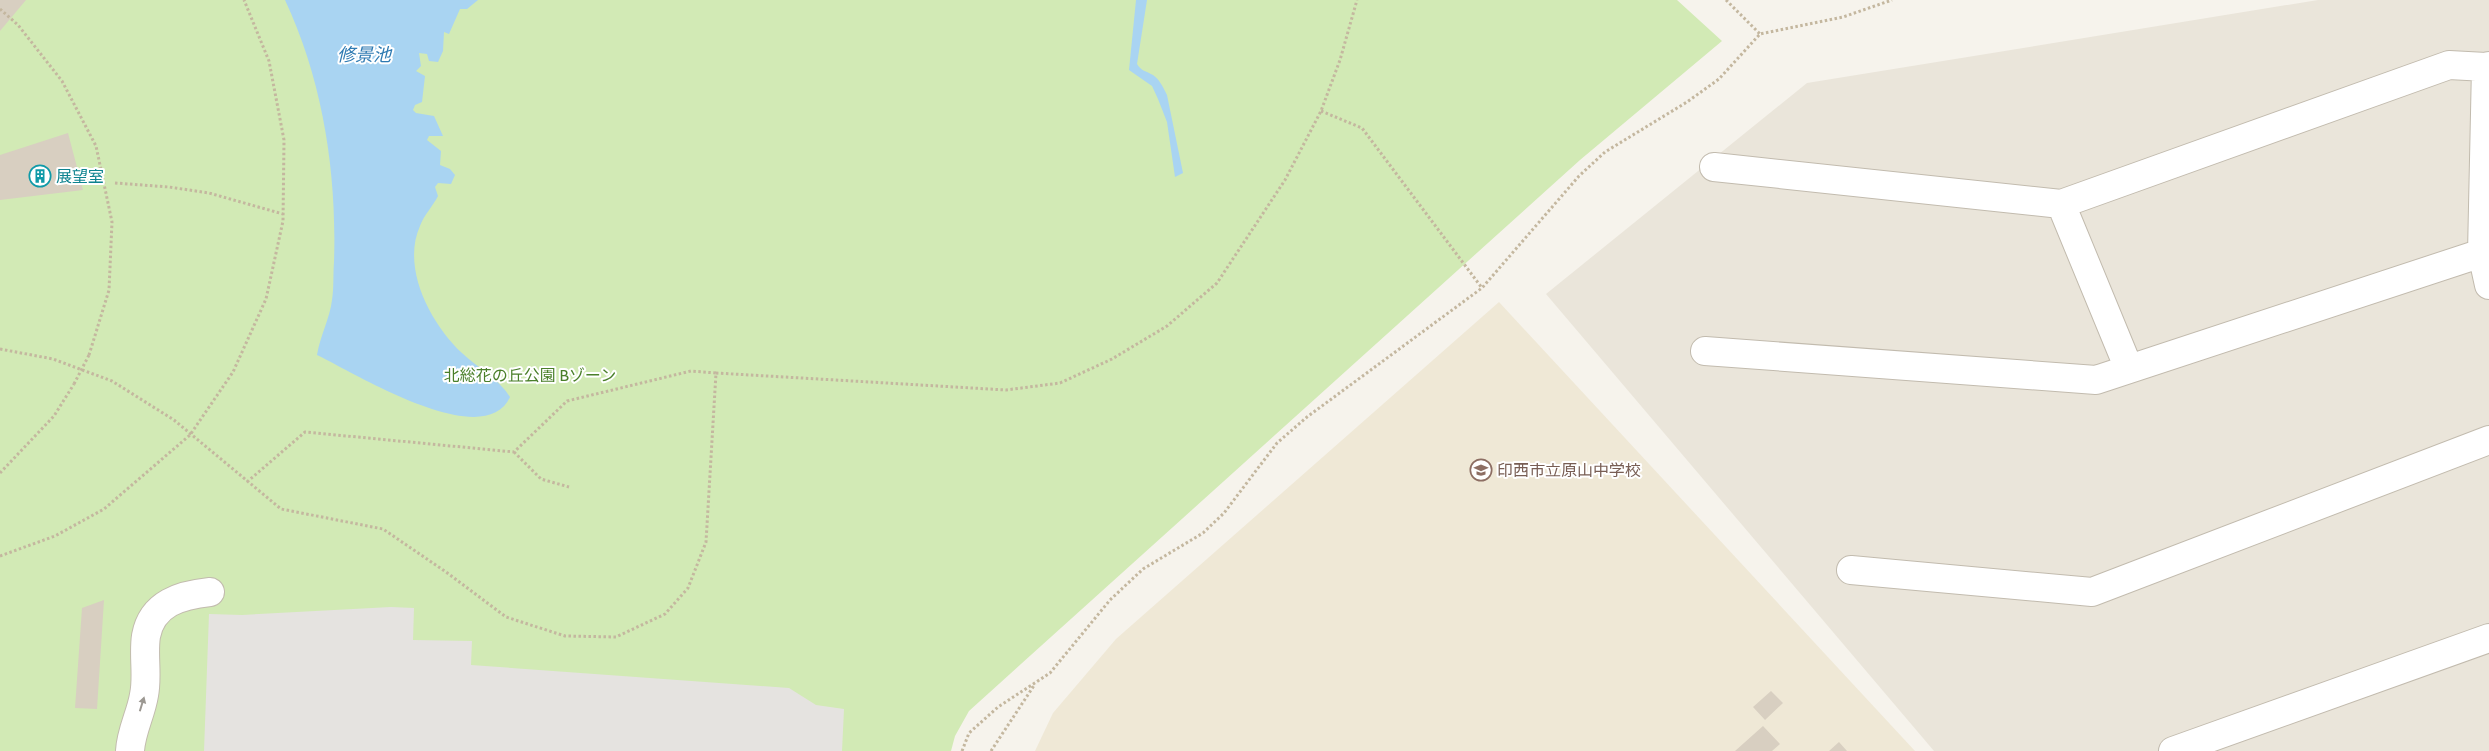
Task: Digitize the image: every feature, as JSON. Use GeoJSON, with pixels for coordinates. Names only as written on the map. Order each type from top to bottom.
{"type":"FeatureCollection","features":[{"type":"Feature","properties":{"kind":"street"},"geometry":{"type":"LineString","coordinates":[[1714,167],[2061,204],[2449,65],[2488,67],[2482,253],[2489,285]]}},
{"type":"Feature","properties":{"kind":"street"},"geometry":{"type":"LineString","coordinates":[[2061,204],[2129,369]]}},
{"type":"Feature","properties":{"kind":"street"},"geometry":{"type":"LineString","coordinates":[[1705,351],[2096,380],[2482,253]]}},
{"type":"Feature","properties":{"kind":"street"},"geometry":{"type":"LineString","coordinates":[[1851,570],[2092,592],[2489,440]]}},
{"type":"Feature","properties":{"kind":"street"},"geometry":{"type":"LineString","coordinates":[[130,751],[130,740],[144,694],[146,636],[153,616],[184,595],[210,592]]}},
{"type":"Feature","properties":{"kind":"street"},"geometry":{"type":"LineString","coordinates":[[2174,751],[2489,638]]}},
{"type":"Feature","properties":{"kind":"path"},"geometry":{"type":"LineString","coordinates":[[0,556],[55,536],[104,509],[190,435],[233,372],[266,299],[283,214],[284,140],[269,61],[244,0]]}},
{"type":"Feature","properties":{"kind":"path"},"geometry":{"type":"LineString","coordinates":[[514,452],[567,401],[691,371],[1006,390],[1060,383],[1112,359],[1167,326],[1216,283],[1285,180],[1321,111],[1340,60],[1357,0]]}},
{"type":"Feature","properties":{"kind":"path"},"geometry":{"type":"LineString","coordinates":[[1726,0],[1760,34]]}},
{"type":"Feature","properties":{"kind":"path"},"geometry":{"type":"LineString","coordinates":[[962,751],[969,733],[998,707],[1050,673],[1110,600],[1143,569],[1203,533],[1217,519],[1277,443],[1307,417],[1482,288],[1586,170],[1606,152],[1687,102],[1719,79],[1760,34],[1843,17],[1892,0]]}},
{"type":"Feature","properties":{"kind":"path"},"geometry":{"type":"LineString","coordinates":[[0,9],[18,25],[62,81],[96,146],[112,222],[109,290],[89,355],[54,416],[0,473]]}},
{"type":"Feature","properties":{"kind":"path"},"geometry":{"type":"LineString","coordinates":[[1321,111],[1362,128],[1482,288]]}},
{"type":"Feature","properties":{"kind":"path"},"geometry":{"type":"LineString","coordinates":[[115,183],[169,187],[209,193],[283,214]]}},
{"type":"Feature","properties":{"kind":"path"},"geometry":{"type":"LineString","coordinates":[[0,349],[53,359],[112,381],[174,420],[281,509],[383,530],[446,572],[506,617],[565,636],[616,637],[665,614],[688,588],[706,542],[716,373]]}},
{"type":"Feature","properties":{"kind":"path"},"geometry":{"type":"LineString","coordinates":[[247,482],[305,432],[514,452],[541,480],[568,487]]}},
{"type":"Feature","properties":{"kind":"path"},"geometry":{"type":"LineString","coordinates":[[991,751],[1037,681]]}},
{"type":"Feature","properties":{"kind":"shaded area"},"geometry":{"type":"Polygon","coordinates":[[[2318,0],[2489,0],[2489,751],[1934,751],[1546,294],[1807,83],[2318,0]]]}},
{"type":"Feature","properties":{"kind":"shaded area","name":"印西市立原山中学校"},"geometry":{"type":"Polygon","coordinates":[[[1499,302],[1915,751],[1035,751],[1053,713],[1116,639],[1499,302]]]}},
{"type":"Feature","properties":{"kind":"shaded area"},"geometry":{"type":"Polygon","coordinates":[[[391,607],[414,608],[413,640],[472,641],[471,665],[789,688],[816,705],[844,709],[842,751],[204,751],[209,614],[242,615],[391,607]]]}},
{"type":"Feature","properties":{"kind":"green space","name":"北総花の丘公園 Bゾーン"},"geometry":{"type":"Polygon","coordinates":[[[0,0],[1677,0],[1722,41],[1580,160],[969,711],[955,736],[951,751],[0,751],[0,0]]]}},
{"type":"Feature","properties":{"kind":"water","name":"修景池"},"geometry":{"type":"Polygon","coordinates":[[[285,0],[478,0],[467,9],[460,9],[449,34],[444,32],[443,51],[438,62],[429,61],[427,54],[419,53],[421,66],[416,71],[425,76],[422,102],[415,105],[413,110],[416,113],[434,116],[443,136],[429,136],[427,140],[441,151],[440,165],[450,169],[455,175],[451,184],[438,183],[435,187],[438,196],[420,226],[415,242],[414,259],[422,294],[440,327],[462,353],[494,379],[510,397],[496,412],[474,417],[447,413],[417,404],[387,391],[317,355],[333,295],[334,229],[330,161],[318,95],[298,31],[285,0]]]}},
{"type":"Feature","properties":{"kind":"water"},"geometry":{"type":"Polygon","coordinates":[[[1136,0],[1147,0],[1137,64],[1142,70],[1158,79],[1167,95],[1183,173],[1175,177],[1167,122],[1158,99],[1152,86],[1129,70],[1136,0]]]}},
{"type":"Feature","properties":{"kind":"building"},"geometry":{"type":"Polygon","coordinates":[[[0,0],[26,0],[0,31],[0,0]]]}},
{"type":"Feature","properties":{"kind":"building","name":"展望室"},"geometry":{"type":"Polygon","coordinates":[[[68,133],[83,190],[0,200],[0,155],[68,133]]]}},
{"type":"Feature","properties":{"kind":"building"},"geometry":{"type":"Polygon","coordinates":[[[104,600],[97,709],[75,708],[82,608],[104,600]]]}},
{"type":"Feature","properties":{"kind":"building"},"geometry":{"type":"Polygon","coordinates":[[[1771,691],[1783,703],[1765,720],[1753,707],[1771,691]]]}},
{"type":"Feature","properties":{"kind":"building"},"geometry":{"type":"Polygon","coordinates":[[[1763,726],[1780,744],[1772,751],[1735,751],[1763,726]]]}},
{"type":"Feature","properties":{"kind":"building"},"geometry":{"type":"Polygon","coordinates":[[[1839,742],[1847,751],[1829,751],[1839,742]]]}},
{"type":"Feature","properties":{"kind":"place","name":"展望室"},"geometry":{"type":"Point","coordinates":[40,176]}},
{"type":"Feature","properties":{"kind":"place","name":"印西市立原山中学校"},"geometry":{"type":"Point","coordinates":[1481,470]}}]}
